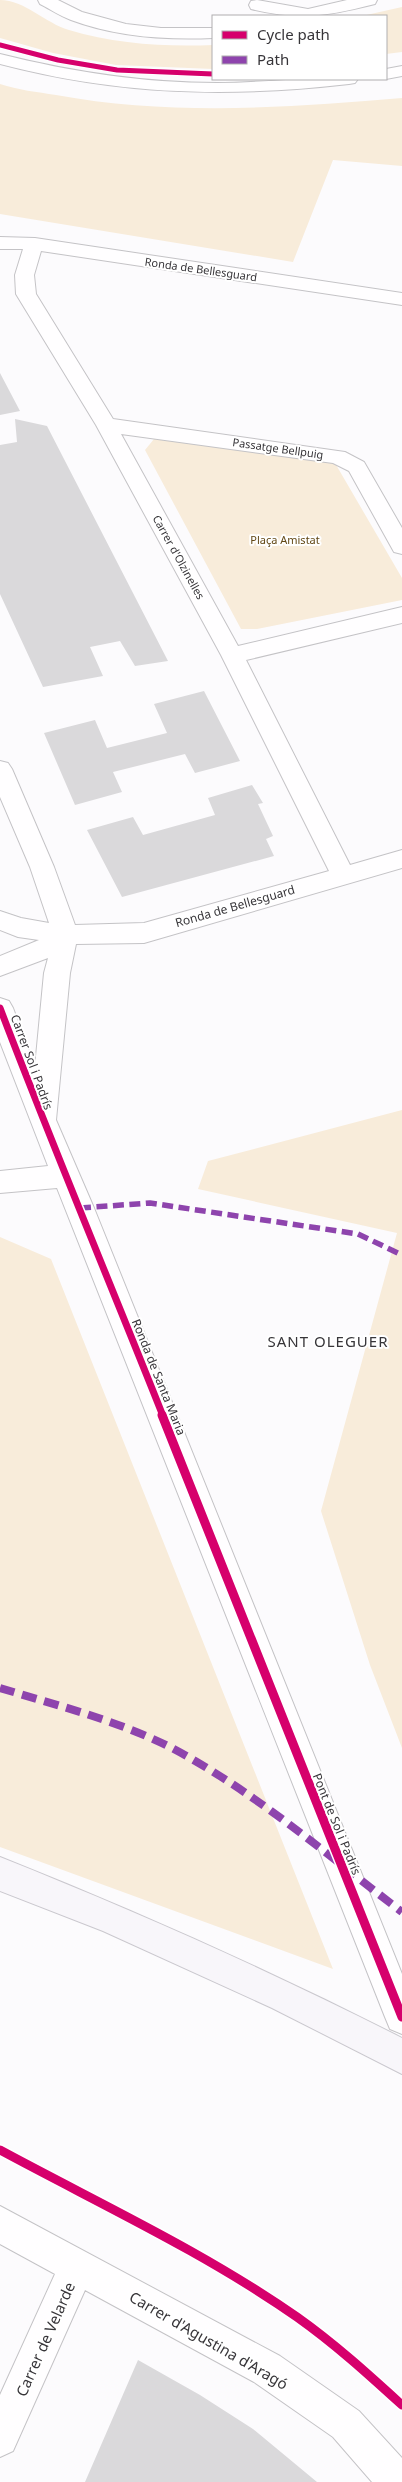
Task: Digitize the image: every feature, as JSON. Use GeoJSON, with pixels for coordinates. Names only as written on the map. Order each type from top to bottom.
{"type":"FeatureCollection","features":[{"type":"Feature","properties":{"kind":"main road"},"geometry":{"type":"LineString","coordinates":[[0,1874],[148,1934],[284,1996],[402,2056]]}},
{"type":"Feature","properties":{"kind":"street"},"geometry":{"type":"LineString","coordinates":[[46,0],[76,16],[102,23],[163,32],[196,34],[212,32]]}},
{"type":"Feature","properties":{"kind":"street"},"geometry":{"type":"LineString","coordinates":[[253,7],[303,15],[369,0]]}},
{"type":"Feature","properties":{"kind":"street"},"geometry":{"type":"LineString","coordinates":[[0,59],[78,78],[160,87],[257,87],[338,80]]}},
{"type":"Feature","properties":{"kind":"street"},"geometry":{"type":"LineString","coordinates":[[387,74],[402,71]]}},
{"type":"Feature","properties":{"kind":"street","name":"Ronda de Bellesguard"},"geometry":{"type":"LineString","coordinates":[[0,243],[35,244],[402,299]]}},
{"type":"Feature","properties":{"kind":"street","name":"Carrer d'Olzinelles"},"geometry":{"type":"LineString","coordinates":[[35,244],[26,262],[22,281],[26,294],[106,425],[232,655],[343,875]]}},
{"type":"Feature","properties":{"kind":"street","name":"Passatge Bellpuig"},"geometry":{"type":"LineString","coordinates":[[106,425],[338,457],[357,467],[402,547]]}},
{"type":"Feature","properties":{"kind":"street"},"geometry":{"type":"LineString","coordinates":[[232,655],[402,615]]}},
{"type":"Feature","properties":{"kind":"street"},"geometry":{"type":"LineString","coordinates":[[0,770],[42,867],[66,935],[45,949],[0,966]]}},
{"type":"Feature","properties":{"kind":"street","name":"Ronda de Bellesguard"},"geometry":{"type":"LineString","coordinates":[[0,920],[18,927],[66,935],[144,933],[402,859]]}},
{"type":"Feature","properties":{"kind":"street","name":"Ronda de Santa Maria"},"geometry":{"type":"LineString","coordinates":[[66,935],[57,973],[43,1124],[83,1217],[251,1640]]}},
{"type":"Feature","properties":{"kind":"street","name":"Carrer Sol i Padrís"},"geometry":{"type":"LineString","coordinates":[[0,1008],[43,1124]]}},
{"type":"Feature","properties":{"kind":"street"},"geometry":{"type":"LineString","coordinates":[[0,1182],[64,1176]]}},
{"type":"Feature","properties":{"kind":"street","name":"Pont de Sol i Padrís"},"geometry":{"type":"LineString","coordinates":[[251,1640],[402,2016]]}},
{"type":"Feature","properties":{"kind":"street","name":"Carrer d'Agustina d'Aragó"},"geometry":{"type":"LineString","coordinates":[[0,2224],[267,2369],[346,2424],[398,2482]]}},
{"type":"Feature","properties":{"kind":"street","name":"Carrer de Velarde"},"geometry":{"type":"LineString","coordinates":[[0,2438],[77,2266]]}},
{"type":"Feature","properties":{"kind":"green space"},"geometry":{"type":"Polygon","coordinates":[[[0,0],[18,4],[60,27],[104,39],[159,45],[212,45],[212,69],[116,65],[53,53],[0,38],[0,0]]]}},
{"type":"Feature","properties":{"kind":"green space"},"geometry":{"type":"Polygon","coordinates":[[[402,7],[402,52],[387,54],[387,15],[366,15],[402,7]]]}},
{"type":"Feature","properties":{"kind":"green space"},"geometry":{"type":"Polygon","coordinates":[[[0,84],[28,91],[99,102],[185,108],[272,107],[402,98],[402,166],[333,160],[293,262],[0,214],[0,84]]]}},
{"type":"Feature","properties":{"kind":"green space","name":"Plaça Amistat"},"geometry":{"type":"Polygon","coordinates":[[[154,439],[335,463],[402,578],[402,600],[257,629],[241,629],[145,450],[154,439]]]}},
{"type":"Feature","properties":{"kind":"green space"},"geometry":{"type":"Polygon","coordinates":[[[402,1110],[402,1748],[370,1665],[321,1511],[397,1233],[198,1189],[208,1161],[402,1110]]]}},
{"type":"Feature","properties":{"kind":"green space"},"geometry":{"type":"Polygon","coordinates":[[[0,1237],[51,1259],[333,1969],[0,1847],[0,1237]]]}},
{"type":"Feature","properties":{"kind":"building"},"geometry":{"type":"Polygon","coordinates":[[[0,373],[20,411],[0,415],[0,373]]]}},
{"type":"Feature","properties":{"kind":"building"},"geometry":{"type":"Polygon","coordinates":[[[15,419],[47,426],[168,661],[135,666],[120,641],[90,647],[103,676],[43,687],[0,594],[0,445],[17,442],[15,419]]]}},
{"type":"Feature","properties":{"kind":"building"},"geometry":{"type":"Polygon","coordinates":[[[204,691],[240,761],[195,773],[185,754],[113,772],[122,792],[75,805],[44,733],[95,720],[107,748],[167,733],[154,704],[204,691]]]}},
{"type":"Feature","properties":{"kind":"building"},"geometry":{"type":"Polygon","coordinates":[[[252,785],[263,803],[258,804],[273,836],[266,839],[274,856],[122,897],[87,830],[133,817],[143,835],[215,815],[208,798],[252,785]]]}},
{"type":"Feature","properties":{"kind":"building"},"geometry":{"type":"Polygon","coordinates":[[[138,2360],[200,2395],[253,2429],[317,2482],[85,2482],[138,2360]]]}},
{"type":"Feature","properties":{"kind":"marked path"},"geometry":{"type":"LineString","coordinates":[[80,1208],[150,1203],[358,1234],[402,1255]]}},
{"type":"Feature","properties":{"kind":"marked path"},"geometry":{"type":"LineString","coordinates":[[0,1688],[120,1726],[166,1745],[188,1757],[271,1811],[402,1912]]}},
{"type":"Feature","properties":{"kind":"cycle path"},"geometry":{"type":"LineString","coordinates":[[0,45],[87,66],[117,70],[212,74]]}},
{"type":"Feature","properties":{"kind":"cycle path"},"geometry":{"type":"LineString","coordinates":[[0,1008],[55,1153],[80,1208],[402,2017]]}},
{"type":"Feature","properties":{"kind":"cycle path"},"geometry":{"type":"LineString","coordinates":[[0,2150],[178,2245],[282,2307],[329,2341],[402,2405]]}},
{"type":"Feature","properties":{"kind":"district","name":"SANT OLEGUER"},"geometry":{"type":"Point","coordinates":[328,1341]}}]}
